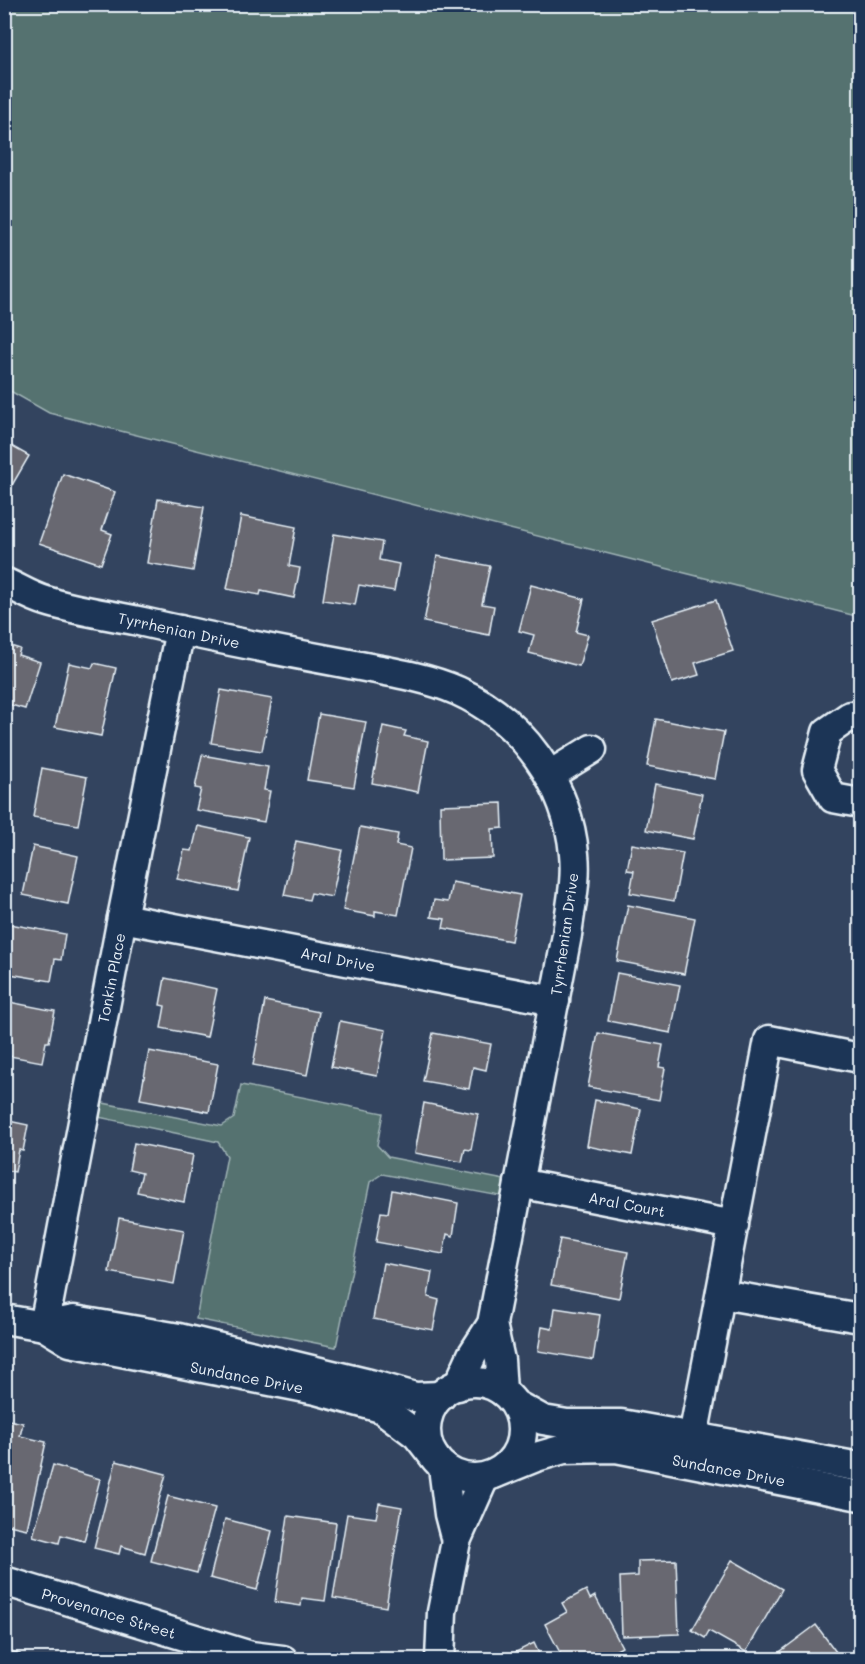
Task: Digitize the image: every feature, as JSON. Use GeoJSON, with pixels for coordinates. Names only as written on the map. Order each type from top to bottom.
{"type":"FeatureCollection","features":[{"type":"Feature","properties":{"kind":"street","name":"Tyrrhenian Drive"},"geometry":{"type":"LineString","coordinates":[[4,582],[45,601],[444,686],[474,700],[503,720],[533,751],[550,775],[567,819],[574,862],[567,936],[492,1324],[449,1391]]}},
{"type":"Feature","properties":{"kind":"street","name":"Tonkin Place"},"geometry":{"type":"LineString","coordinates":[[44,1326],[180,630]]}},
{"type":"Feature","properties":{"kind":"street"},"geometry":{"type":"LineString","coordinates":[[861,719],[850,716],[827,732],[817,770],[833,798],[861,803]]}},
{"type":"Feature","properties":{"kind":"street"},"geometry":{"type":"LineString","coordinates":[[550,775],[592,749]]}},
{"type":"Feature","properties":{"kind":"street","name":"Aral Drive"},"geometry":{"type":"LineString","coordinates":[[122,918],[555,1001]]}},
{"type":"Feature","properties":{"kind":"street"},"geometry":{"type":"LineString","coordinates":[[693,1437],[770,1040],[861,1058]]}},
{"type":"Feature","properties":{"kind":"street","name":"Aral Court"},"geometry":{"type":"LineString","coordinates":[[519,1183],[734,1225]]}},
{"type":"Feature","properties":{"kind":"street"},"geometry":{"type":"LineString","coordinates":[[721,1294],[861,1318]]}},
{"type":"Feature","properties":{"kind":"street","name":"Sundance Drive"},"geometry":{"type":"LineString","coordinates":[[4,1318],[44,1326],[70,1342],[316,1390],[381,1408],[417,1435],[439,1462]]}},
{"type":"Feature","properties":{"kind":"street","name":"Sundance Drive"},"geometry":{"type":"LineString","coordinates":[[44,1326],[74,1320],[179,1338],[415,1397],[449,1391]]}},
{"type":"Feature","properties":{"kind":"street","name":"Tyrrhenian Drive"},"geometry":{"type":"LineString","coordinates":[[492,1324],[509,1398]]}},
{"type":"Feature","properties":{"kind":"street"},"geometry":{"type":"LineString","coordinates":[[439,1462],[463,1477],[489,1476],[507,1465],[517,1452],[522,1437],[521,1420],[509,1398],[487,1384],[471,1382],[449,1391],[432,1407],[427,1426],[429,1446],[439,1462],[456,1541]]}},
{"type":"Feature","properties":{"kind":"street","name":"Sundance Drive"},"geometry":{"type":"LineString","coordinates":[[509,1398],[543,1420],[567,1424],[621,1424],[861,1467]]}},
{"type":"Feature","properties":{"kind":"street","name":"Sundance Drive"},"geometry":{"type":"LineString","coordinates":[[489,1476],[564,1449],[616,1448],[861,1496]]}},
{"type":"Feature","properties":{"kind":"street"},"geometry":{"type":"LineString","coordinates":[[440,1659],[442,1612],[456,1541],[489,1476]]}},
{"type":"Feature","properties":{"kind":"street","name":"Provenance Street"},"geometry":{"type":"LineString","coordinates":[[4,1581],[250,1656],[283,1659]]}},
{"type":"Feature","properties":{"kind":"green space"},"geometry":{"type":"Polygon","coordinates":[[[5,4],[860,5],[860,617],[49,413],[5,388],[5,4]]]}},
{"type":"Feature","properties":{"kind":"green space"},"geometry":{"type":"Polygon","coordinates":[[[241,1085],[383,1113],[377,1145],[388,1157],[519,1183],[516,1199],[382,1174],[370,1182],[336,1347],[196,1319],[227,1156],[218,1142],[84,1114],[87,1100],[222,1126],[234,1118],[241,1085]]]}},
{"type":"Feature","properties":{"kind":"building"},"geometry":{"type":"Polygon","coordinates":[[[4,442],[29,456],[4,499],[4,442]]]}},
{"type":"Feature","properties":{"kind":"building"},"geometry":{"type":"Polygon","coordinates":[[[63,474],[115,492],[102,530],[112,534],[101,564],[39,543],[63,474]]]}},
{"type":"Feature","properties":{"kind":"building"},"geometry":{"type":"Polygon","coordinates":[[[158,499],[204,507],[193,571],[147,563],[158,499]]]}},
{"type":"Feature","properties":{"kind":"building"},"geometry":{"type":"Polygon","coordinates":[[[241,516],[296,527],[289,566],[300,568],[294,598],[261,591],[260,595],[227,589],[241,516]]]}},
{"type":"Feature","properties":{"kind":"building"},"geometry":{"type":"Polygon","coordinates":[[[334,534],[382,542],[379,560],[399,564],[394,591],[359,585],[355,605],[323,600],[334,534]]]}},
{"type":"Feature","properties":{"kind":"building"},"geometry":{"type":"Polygon","coordinates":[[[437,556],[490,566],[482,604],[494,606],[489,635],[424,622],[437,556]]]}},
{"type":"Feature","properties":{"kind":"building"},"geometry":{"type":"Polygon","coordinates":[[[531,585],[584,599],[576,632],[588,635],[579,666],[529,653],[534,635],[519,631],[531,585]]]}},
{"type":"Feature","properties":{"kind":"building"},"geometry":{"type":"Polygon","coordinates":[[[716,600],[733,651],[695,663],[699,675],[672,683],[652,620],[716,600]]]}},
{"type":"Feature","properties":{"kind":"building"},"geometry":{"type":"Polygon","coordinates":[[[4,644],[20,649],[18,655],[40,662],[25,709],[4,703],[4,644]]]}},
{"type":"Feature","properties":{"kind":"building"},"geometry":{"type":"Polygon","coordinates":[[[69,663],[92,668],[94,663],[116,668],[101,736],[55,727],[69,663]]]}},
{"type":"Feature","properties":{"kind":"building"},"geometry":{"type":"Polygon","coordinates":[[[221,690],[272,699],[262,751],[211,743],[221,690]]]}},
{"type":"Feature","properties":{"kind":"building"},"geometry":{"type":"Polygon","coordinates":[[[319,714],[366,722],[354,787],[307,780],[319,714]]]}},
{"type":"Feature","properties":{"kind":"building"},"geometry":{"type":"Polygon","coordinates":[[[656,719],[724,732],[715,779],[647,766],[656,719]]]}},
{"type":"Feature","properties":{"kind":"building"},"geometry":{"type":"Polygon","coordinates":[[[383,726],[406,731],[404,736],[428,741],[418,792],[372,783],[383,726]]]}},
{"type":"Feature","properties":{"kind":"building"},"geometry":{"type":"Polygon","coordinates":[[[202,755],[268,767],[264,790],[270,791],[264,822],[196,810],[201,789],[195,788],[202,755]]]}},
{"type":"Feature","properties":{"kind":"building"},"geometry":{"type":"Polygon","coordinates":[[[42,768],[87,777],[78,825],[33,817],[42,768]]]}},
{"type":"Feature","properties":{"kind":"building"},"geometry":{"type":"Polygon","coordinates":[[[655,784],[702,794],[693,839],[646,830],[655,784]]]}},
{"type":"Feature","properties":{"kind":"building"},"geometry":{"type":"Polygon","coordinates":[[[502,803],[503,828],[492,829],[493,858],[441,860],[440,805],[502,803]]]}},
{"type":"Feature","properties":{"kind":"building"},"geometry":{"type":"Polygon","coordinates":[[[198,826],[249,837],[238,891],[177,879],[184,850],[192,851],[198,826]]]}},
{"type":"Feature","properties":{"kind":"building"},"geometry":{"type":"Polygon","coordinates":[[[360,827],[398,834],[396,845],[411,848],[398,915],[375,911],[375,916],[343,910],[360,827]]]}},
{"type":"Feature","properties":{"kind":"building"},"geometry":{"type":"Polygon","coordinates":[[[296,841],[342,850],[332,897],[311,893],[309,900],[284,895],[296,841]]]}},
{"type":"Feature","properties":{"kind":"building"},"geometry":{"type":"Polygon","coordinates":[[[632,844],[683,853],[674,901],[630,893],[634,871],[627,870],[632,844]]]}},
{"type":"Feature","properties":{"kind":"building"},"geometry":{"type":"Polygon","coordinates":[[[33,846],[78,856],[68,904],[23,895],[33,846]]]}},
{"type":"Feature","properties":{"kind":"building"},"geometry":{"type":"Polygon","coordinates":[[[452,882],[520,895],[511,941],[443,928],[445,919],[431,917],[434,900],[448,902],[452,882]]]}},
{"type":"Feature","properties":{"kind":"building"},"geometry":{"type":"Polygon","coordinates":[[[628,905],[695,918],[684,974],[617,961],[628,905]]]}},
{"type":"Feature","properties":{"kind":"building"},"geometry":{"type":"Polygon","coordinates":[[[4,923],[65,934],[61,960],[55,959],[51,981],[4,973],[4,923]]]}},
{"type":"Feature","properties":{"kind":"building"},"geometry":{"type":"Polygon","coordinates":[[[617,973],[680,985],[671,1033],[608,1021],[617,973]]]}},
{"type":"Feature","properties":{"kind":"building"},"geometry":{"type":"Polygon","coordinates":[[[165,978],[217,989],[207,1037],[161,1028],[165,1006],[160,1005],[165,978]]]}},
{"type":"Feature","properties":{"kind":"building"},"geometry":{"type":"Polygon","coordinates":[[[4,1001],[55,1011],[49,1042],[46,1042],[42,1062],[4,1055],[4,1001]]]}},
{"type":"Feature","properties":{"kind":"building"},"geometry":{"type":"Polygon","coordinates":[[[265,1001],[319,1012],[307,1075],[253,1065],[265,1001]]]}},
{"type":"Feature","properties":{"kind":"building"},"geometry":{"type":"Polygon","coordinates":[[[340,1021],[386,1030],[377,1076],[331,1067],[340,1021]]]}},
{"type":"Feature","properties":{"kind":"building"},"geometry":{"type":"Polygon","coordinates":[[[433,1033],[491,1044],[486,1070],[473,1067],[469,1089],[423,1081],[433,1033]]]}},
{"type":"Feature","properties":{"kind":"building"},"geometry":{"type":"Polygon","coordinates":[[[598,1033],[663,1045],[659,1067],[665,1068],[659,1100],[588,1087],[598,1033]]]}},
{"type":"Feature","properties":{"kind":"building"},"geometry":{"type":"Polygon","coordinates":[[[149,1051],[218,1064],[209,1112],[140,1099],[149,1051]]]}},
{"type":"Feature","properties":{"kind":"building"},"geometry":{"type":"Polygon","coordinates":[[[595,1100],[641,1109],[632,1155],[587,1146],[595,1100]]]}},
{"type":"Feature","properties":{"kind":"building"},"geometry":{"type":"Polygon","coordinates":[[[424,1103],[478,1114],[471,1150],[465,1149],[462,1162],[415,1153],[424,1103]]]}},
{"type":"Feature","properties":{"kind":"building"},"geometry":{"type":"Polygon","coordinates":[[[4,1120],[28,1125],[23,1151],[19,1150],[15,1172],[4,1170],[4,1120]]]}},
{"type":"Feature","properties":{"kind":"building"},"geometry":{"type":"Polygon","coordinates":[[[134,1143],[193,1155],[184,1202],[137,1192],[142,1173],[129,1170],[134,1143]]]}},
{"type":"Feature","properties":{"kind":"building"},"geometry":{"type":"Polygon","coordinates":[[[392,1190],[458,1203],[453,1236],[447,1234],[443,1254],[376,1242],[381,1212],[388,1213],[392,1190]]]}},
{"type":"Feature","properties":{"kind":"building"},"geometry":{"type":"Polygon","coordinates":[[[119,1218],[184,1230],[174,1284],[109,1272],[119,1218]]]}},
{"type":"Feature","properties":{"kind":"building"},"geometry":{"type":"Polygon","coordinates":[[[560,1239],[628,1252],[619,1298],[551,1285],[560,1239]]]}},
{"type":"Feature","properties":{"kind":"building"},"geometry":{"type":"Polygon","coordinates":[[[383,1263],[432,1272],[428,1297],[439,1300],[433,1330],[373,1319],[383,1263]]]}},
{"type":"Feature","properties":{"kind":"building"},"geometry":{"type":"Polygon","coordinates":[[[555,1308],[600,1315],[593,1360],[538,1351],[542,1327],[552,1329],[555,1308]]]}},
{"type":"Feature","properties":{"kind":"building"},"geometry":{"type":"Polygon","coordinates":[[[4,1419],[23,1423],[20,1436],[46,1442],[27,1529],[4,1524],[4,1419]]]}},
{"type":"Feature","properties":{"kind":"building"},"geometry":{"type":"Polygon","coordinates":[[[116,1461],[166,1474],[145,1553],[121,1546],[119,1554],[94,1548],[116,1461]]]}},
{"type":"Feature","properties":{"kind":"building"},"geometry":{"type":"Polygon","coordinates":[[[53,1465],[100,1479],[84,1541],[61,1535],[59,1543],[33,1536],[53,1465]]]}},
{"type":"Feature","properties":{"kind":"building"},"geometry":{"type":"Polygon","coordinates":[[[168,1496],[215,1508],[197,1573],[151,1561],[168,1496]]]}},
{"type":"Feature","properties":{"kind":"building"},"geometry":{"type":"Polygon","coordinates":[[[379,1503],[402,1507],[386,1607],[333,1598],[347,1514],[376,1518],[379,1503]]]}},
{"type":"Feature","properties":{"kind":"building"},"geometry":{"type":"Polygon","coordinates":[[[288,1516],[336,1523],[325,1601],[302,1598],[301,1606],[275,1602],[288,1516]]]}},
{"type":"Feature","properties":{"kind":"building"},"geometry":{"type":"Polygon","coordinates":[[[225,1519],[272,1531],[257,1590],[210,1578],[225,1519]]]}},
{"type":"Feature","properties":{"kind":"building"},"geometry":{"type":"Polygon","coordinates":[[[676,1560],[679,1634],[622,1636],[620,1577],[638,1576],[638,1561],[676,1560]]]}},
{"type":"Feature","properties":{"kind":"building"},"geometry":{"type":"Polygon","coordinates":[[[732,1560],[782,1589],[746,1652],[709,1631],[705,1638],[692,1630],[732,1560]]]}},
{"type":"Feature","properties":{"kind":"building"},"geometry":{"type":"Polygon","coordinates":[[[586,1590],[590,1599],[595,1596],[622,1647],[599,1660],[564,1660],[545,1624],[567,1612],[562,1603],[586,1590]]]}},
{"type":"Feature","properties":{"kind":"building"},"geometry":{"type":"Polygon","coordinates":[[[816,1625],[842,1660],[769,1660],[816,1625]]]}},
{"type":"Feature","properties":{"kind":"building"},"geometry":{"type":"Polygon","coordinates":[[[534,1643],[542,1660],[500,1660],[534,1643]]]}},
{"type":"Feature","properties":{"kind":"building"},"geometry":{"type":"Polygon","coordinates":[[[4,1649],[20,1654],[18,1660],[4,1660],[4,1649]]]}}]}
